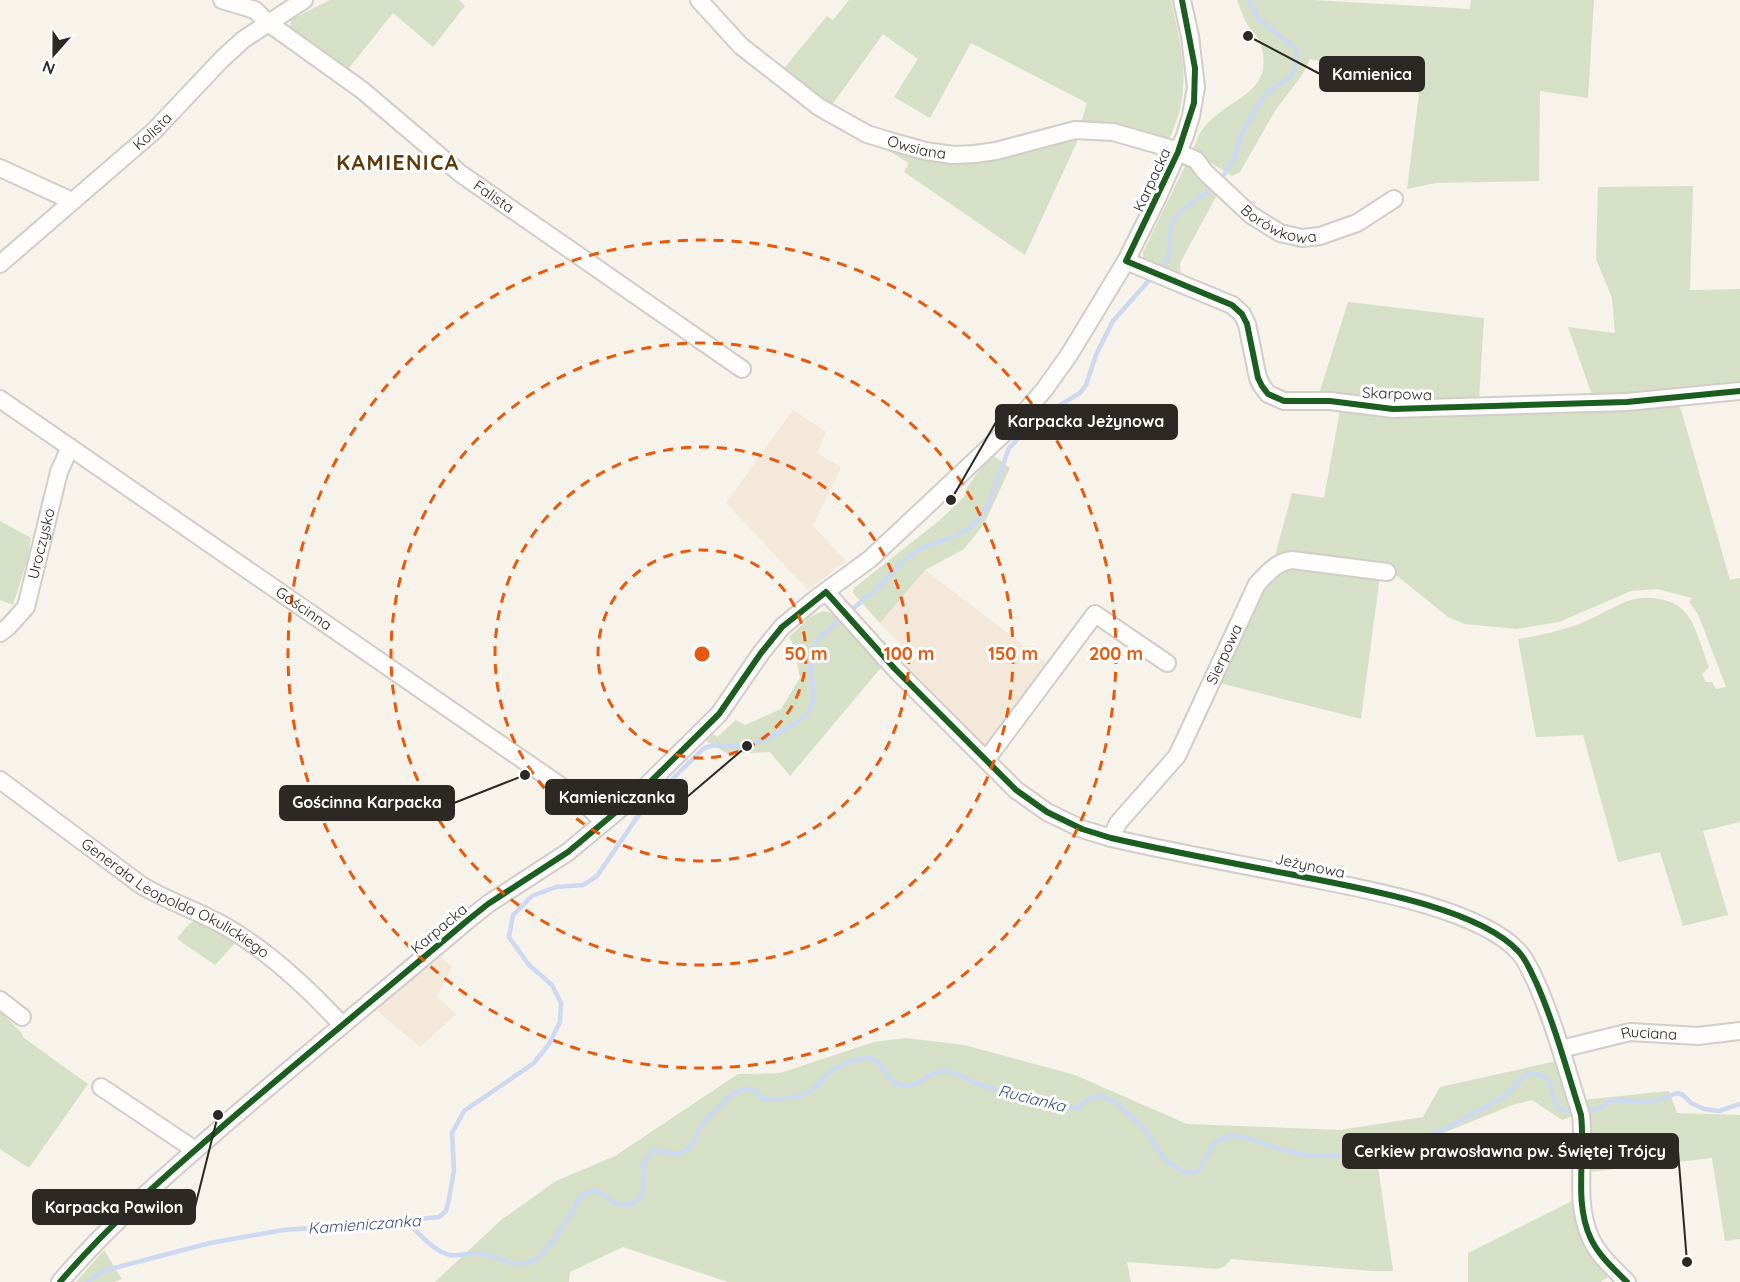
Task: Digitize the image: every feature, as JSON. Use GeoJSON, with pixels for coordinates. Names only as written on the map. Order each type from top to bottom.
{"type":"FeatureCollection","features":[{"type":"Feature","properties":{"kind":"street","name":"Falista"},"geometry":{"type":"LineString","coordinates":[[222,0],[255,10],[267,22],[362,90],[461,174],[742,369]]}},
{"type":"Feature","properties":{"kind":"street","name":"Kolista"},"geometry":{"type":"LineString","coordinates":[[0,264],[154,131],[244,39],[304,0]]}},
{"type":"Feature","properties":{"kind":"street","name":"Owsiana"},"geometry":{"type":"LineString","coordinates":[[699,0],[741,46],[819,107],[867,134],[884,140],[924,151],[953,155],[975,154],[996,151],[1075,130],[1093,130],[1113,132],[1178,152]]}},
{"type":"Feature","properties":{"kind":"street","name":"Karpacka"},"geometry":{"type":"LineString","coordinates":[[60,1282],[119,1218],[342,1025],[488,904],[568,852],[640,792],[720,714],[777,633],[803,609],[870,559],[931,504],[1030,406],[1069,355],[1126,261],[1178,152],[1191,116],[1196,87],[1190,36],[1182,0]]}},
{"type":"Feature","properties":{"kind":"street","name":"Borówkowa"},"geometry":{"type":"LineString","coordinates":[[1178,152],[1196,160],[1205,172],[1251,215],[1280,233],[1302,238],[1320,236],[1357,223],[1394,199]]}},
{"type":"Feature","properties":{"kind":"street"},"geometry":{"type":"LineString","coordinates":[[0,168],[72,201]]}},
{"type":"Feature","properties":{"kind":"street","name":"Skarpowa"},"geometry":{"type":"LineString","coordinates":[[1126,261],[1220,298],[1232,305],[1242,314],[1247,324],[1258,378],[1262,386],[1268,394],[1284,401],[1330,401],[1393,409],[1627,402],[1740,391]]}},
{"type":"Feature","properties":{"kind":"street","name":"Gościnna"},"geometry":{"type":"LineString","coordinates":[[0,399],[581,800],[604,822]]}},
{"type":"Feature","properties":{"kind":"street","name":"Uroczysko"},"geometry":{"type":"LineString","coordinates":[[0,633],[26,607],[59,472],[70,447]]}},
{"type":"Feature","properties":{"kind":"street","name":"Sierpowa"},"geometry":{"type":"LineString","coordinates":[[1111,838],[1118,823],[1178,756],[1257,584],[1275,566],[1282,561],[1292,560],[1387,572]]}},
{"type":"Feature","properties":{"kind":"street","name":"Jeżynowa"},"geometry":{"type":"LineString","coordinates":[[826,592],[895,669],[1016,790],[1036,806],[1082,829],[1111,838],[1338,884],[1419,903],[1482,925],[1502,937],[1519,952],[1530,969],[1561,1049],[1584,1135],[1582,1193],[1586,1222],[1592,1239],[1602,1256],[1627,1282]]}},
{"type":"Feature","properties":{"kind":"street"},"geometry":{"type":"LineString","coordinates":[[987,760],[1095,614],[1167,663]]}},
{"type":"Feature","properties":{"kind":"street","name":"Generała Leopolda Okulickiego"},"geometry":{"type":"LineString","coordinates":[[0,780],[141,885],[224,926],[260,950],[342,1025]]}},
{"type":"Feature","properties":{"kind":"street"},"geometry":{"type":"LineString","coordinates":[[0,1000],[22,1017]]}},
{"type":"Feature","properties":{"kind":"street","name":"Ruciana"},"geometry":{"type":"LineString","coordinates":[[1561,1049],[1630,1032],[1708,1036],[1740,1031]]}},
{"type":"Feature","properties":{"kind":"street"},"geometry":{"type":"LineString","coordinates":[[101,1087],[195,1150]]}},
{"type":"Feature","properties":{"kind":"shaded area"},"geometry":{"type":"Polygon","coordinates":[[[793,410],[826,432],[817,453],[841,467],[813,526],[846,561],[808,590],[726,503],[793,410]]]}},
{"type":"Feature","properties":{"kind":"shaded area"},"geometry":{"type":"Polygon","coordinates":[[[925,570],[1052,667],[984,749],[902,663],[904,660],[896,652],[900,643],[880,623],[925,570]]]}},
{"type":"Feature","properties":{"kind":"shaded area"},"geometry":{"type":"Polygon","coordinates":[[[441,957],[452,967],[437,997],[456,1014],[420,1047],[375,1009],[441,957]]]}},
{"type":"Feature","properties":{"kind":"green space"},"geometry":{"type":"Polygon","coordinates":[[[330,0],[459,0],[465,6],[433,47],[393,13],[345,73],[290,28],[296,15],[330,0]]]}},
{"type":"Feature","properties":{"kind":"green space"},"geometry":{"type":"Polygon","coordinates":[[[849,0],[1171,0],[1184,78],[1180,110],[1168,143],[1080,126],[1087,103],[971,43],[930,118],[894,97],[918,59],[883,34],[829,109],[781,72],[827,16],[833,20],[849,0]]]}},
{"type":"Feature","properties":{"kind":"green space"},"geometry":{"type":"Polygon","coordinates":[[[1237,0],[1314,0],[1470,9],[1471,0],[1594,0],[1588,98],[1540,91],[1539,181],[1436,183],[1407,189],[1419,94],[1409,81],[1310,59],[1302,75],[1275,111],[1240,172],[1232,176],[1192,151],[1201,132],[1211,119],[1245,95],[1255,86],[1261,75],[1264,62],[1261,45],[1246,22],[1237,0]]]}},
{"type":"Feature","properties":{"kind":"green space"},"geometry":{"type":"Polygon","coordinates":[[[1081,133],[1025,255],[904,172],[909,163],[876,143],[929,156],[1081,133]]]}},
{"type":"Feature","properties":{"kind":"green space"},"geometry":{"type":"Polygon","coordinates":[[[1187,162],[1217,195],[1180,263],[1181,277],[1143,261],[1143,252],[1187,162]]]}},
{"type":"Feature","properties":{"kind":"green space"},"geometry":{"type":"Polygon","coordinates":[[[1693,186],[1690,290],[1740,289],[1740,386],[1596,397],[1591,392],[1568,327],[1615,333],[1612,298],[1596,259],[1598,187],[1693,186]]]}},
{"type":"Feature","properties":{"kind":"green space"},"geometry":{"type":"Polygon","coordinates":[[[1348,302],[1484,318],[1479,401],[1391,400],[1319,394],[1348,302]]]}},
{"type":"Feature","properties":{"kind":"green space"},"geometry":{"type":"Polygon","coordinates":[[[1680,406],[1730,580],[1740,578],[1740,822],[1703,831],[1728,915],[1683,926],[1660,852],[1618,862],[1583,735],[1536,737],[1518,639],[1547,634],[1582,623],[1632,600],[1657,598],[1673,603],[1689,617],[1709,667],[1702,674],[1706,682],[1712,682],[1716,689],[1726,687],[1698,614],[1689,602],[1692,598],[1657,589],[1631,591],[1559,622],[1517,629],[1465,624],[1448,617],[1391,571],[1273,563],[1292,493],[1324,498],[1340,410],[1401,416],[1680,406]]]}},
{"type":"Feature","properties":{"kind":"green space"},"geometry":{"type":"Polygon","coordinates":[[[994,456],[1010,468],[984,524],[964,549],[925,570],[880,623],[853,593],[854,588],[940,520],[967,494],[965,491],[979,470],[994,456]]]}},
{"type":"Feature","properties":{"kind":"green space"},"geometry":{"type":"Polygon","coordinates":[[[0,521],[31,538],[28,558],[13,605],[0,600],[0,521]]]}},
{"type":"Feature","properties":{"kind":"green space"},"geometry":{"type":"Polygon","coordinates":[[[1281,565],[1380,576],[1361,719],[1216,682],[1260,586],[1281,565]]]}},
{"type":"Feature","properties":{"kind":"green space"},"geometry":{"type":"Polygon","coordinates":[[[823,611],[836,614],[884,664],[790,776],[770,752],[728,754],[706,741],[713,734],[717,737],[736,720],[745,725],[781,709],[800,678],[793,644],[789,637],[810,617],[823,611]]]}},
{"type":"Feature","properties":{"kind":"green space"},"geometry":{"type":"Polygon","coordinates":[[[202,919],[238,940],[215,965],[177,939],[190,923],[202,919]]]}},
{"type":"Feature","properties":{"kind":"green space"},"geometry":{"type":"Polygon","coordinates":[[[0,1012],[21,1032],[24,1038],[88,1084],[29,1168],[0,1149],[0,1012]]]}},
{"type":"Feature","properties":{"kind":"green space"},"geometry":{"type":"Polygon","coordinates":[[[906,1038],[964,1045],[1075,1075],[1187,1124],[1340,1130],[1423,1117],[1440,1087],[1557,1061],[1574,1116],[1562,1120],[1532,1100],[1512,1105],[1377,1160],[1393,1271],[1231,1259],[1225,1266],[1218,1269],[1127,1262],[1131,1282],[728,1282],[623,1247],[570,1272],[569,1282],[435,1282],[501,1220],[556,1181],[615,1156],[738,1074],[780,1073],[874,1042],[906,1038]]]}},
{"type":"Feature","properties":{"kind":"green space"},"geometry":{"type":"Polygon","coordinates":[[[1669,1091],[1677,1113],[1740,1115],[1740,1239],[1725,1241],[1712,1158],[1589,1172],[1582,1100],[1669,1091]]]}},
{"type":"Feature","properties":{"kind":"green space"},"geometry":{"type":"Polygon","coordinates":[[[1576,1199],[1610,1276],[1600,1282],[1468,1282],[1468,1253],[1576,1199]]]}},
{"type":"Feature","properties":{"kind":"green space"},"geometry":{"type":"Polygon","coordinates":[[[104,1250],[122,1279],[114,1282],[76,1282],[104,1250]]]}},
{"type":"Feature","properties":{"kind":"waterway","name":"Kamieniczanka"},"geometry":{"type":"LineString","coordinates":[[1220,181],[1235,157],[1240,136],[1259,103],[1269,91],[1290,77],[1296,66],[1297,50],[1258,18],[1249,0]]}},
{"type":"Feature","properties":{"kind":"waterway","name":"Kamieniczanka"},"geometry":{"type":"LineString","coordinates":[[1158,271],[1170,252],[1169,237],[1175,219],[1184,209],[1214,187]]}},
{"type":"Feature","properties":{"kind":"waterway","name":"Kamieniczanka"},"geometry":{"type":"LineString","coordinates":[[849,612],[880,586],[903,561],[922,548],[968,529],[979,519],[988,506],[1009,448],[1036,420],[1080,393],[1086,385],[1096,355],[1113,321],[1152,277]]}},
{"type":"Feature","properties":{"kind":"waterway","name":"Kamieniczanka"},"geometry":{"type":"LineString","coordinates":[[88,1282],[103,1271],[210,1243],[283,1230],[439,1217],[446,1211],[454,1170],[452,1133],[464,1111],[534,1063],[549,1044],[560,1022],[561,1003],[552,985],[529,965],[509,937],[513,915],[532,896],[556,887],[583,885],[597,876],[638,816],[703,749],[713,746],[752,744],[775,735],[803,718],[812,704],[810,660],[812,652],[821,637],[843,617]]}},
{"type":"Feature","properties":{"kind":"waterway","name":"Rucianka"},"geometry":{"type":"LineString","coordinates":[[406,1221],[432,1246],[444,1253],[450,1255],[479,1253],[523,1264],[540,1255],[557,1236],[581,1195],[597,1190],[616,1204],[631,1205],[643,1194],[644,1164],[652,1150],[678,1154],[690,1148],[703,1123],[731,1095],[743,1089],[753,1089],[764,1099],[798,1096],[811,1091],[834,1070],[862,1058],[878,1062],[891,1080],[901,1085],[914,1085],[934,1073],[947,1071],[989,1087],[1036,1096],[1067,1107],[1078,1108],[1088,1099],[1100,1096],[1116,1102],[1147,1132],[1163,1158],[1184,1173],[1198,1172],[1214,1143],[1229,1136],[1245,1137],[1282,1150],[1306,1155],[1336,1156],[1358,1154],[1373,1145],[1386,1146],[1416,1140],[1447,1128],[1504,1097],[1528,1073],[1547,1079],[1558,1108],[1568,1111],[1574,1109]]}},
{"type":"Feature","properties":{"kind":"waterway","name":"Rucianka"},"geometry":{"type":"LineString","coordinates":[[1582,1107],[1595,1110],[1612,1100],[1652,1102],[1677,1093],[1704,1109],[1719,1111],[1740,1104]]}},
{"type":"Feature","properties":{"kind":"cycle path"},"geometry":{"type":"LineString","coordinates":[[1182,0],[1195,68],[1194,103],[1178,152],[1126,261],[1232,305],[1242,314],[1247,324],[1258,378],[1268,394],[1284,401],[1330,401],[1393,409],[1627,402],[1740,391]]}},
{"type":"Feature","properties":{"kind":"cycle path"},"geometry":{"type":"LineString","coordinates":[[60,1282],[142,1197],[260,1094],[488,904],[568,852],[640,792],[719,714],[782,627],[826,592],[895,669],[1016,790],[1047,812],[1082,829],[1111,838],[1341,884],[1408,900],[1472,921],[1498,935],[1518,951],[1543,998],[1581,1115],[1581,1194],[1586,1224],[1598,1251],[1627,1282]]}},
{"type":"Feature","properties":{"kind":"place","name":"Kamienica"},"geometry":{"type":"Point","coordinates":[1248,36]}},
{"type":"Feature","properties":{"kind":"place","name":"Karpacka Jeżynowa"},"geometry":{"type":"Point","coordinates":[951,500]}},
{"type":"Feature","properties":{"kind":"place","name":"Kamieniczanka"},"geometry":{"type":"Point","coordinates":[747,746]}},
{"type":"Feature","properties":{"kind":"place","name":"Gościnna Karpacka"},"geometry":{"type":"Point","coordinates":[525,775]}},
{"type":"Feature","properties":{"kind":"place","name":"Karpacka Pawilon"},"geometry":{"type":"Point","coordinates":[218,1115]}},
{"type":"Feature","properties":{"kind":"place","name":"Cerkiew prawosławna pw. Świętej Trójcy"},"geometry":{"type":"Point","coordinates":[1687,1262]}},
{"type":"Feature","properties":{"kind":"district","name":"KAMIENICA"},"geometry":{"type":"Point","coordinates":[398,163]}}]}
